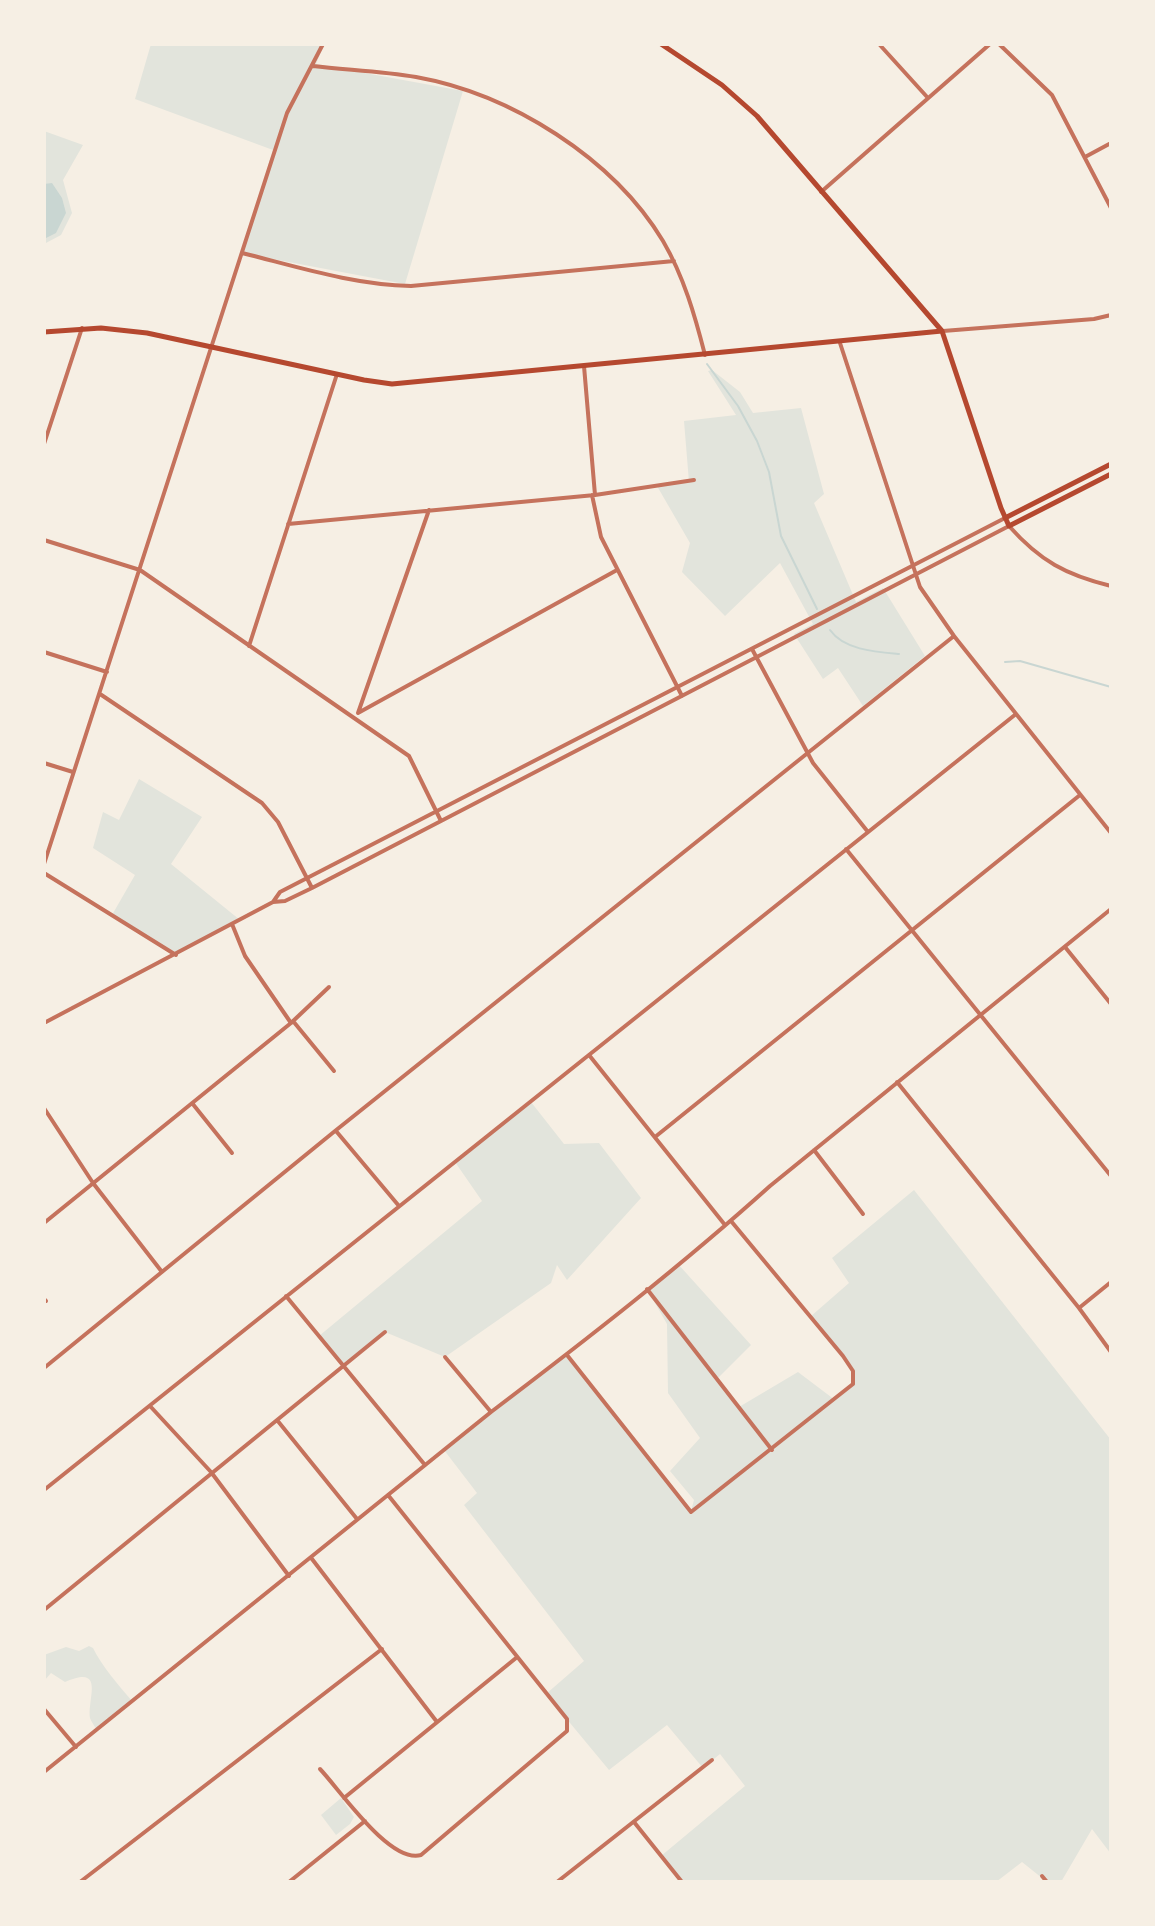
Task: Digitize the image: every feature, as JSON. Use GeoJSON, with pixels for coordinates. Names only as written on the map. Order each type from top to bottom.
{"type":"FeatureCollection","features":[{"type":"Feature","properties":{"kind":"main road"},"geometry":{"type":"LineString","coordinates":[[661,44],[740,99],[942,331],[1009,526],[1111,474]]}},
{"type":"Feature","properties":{"kind":"main road"},"geometry":{"type":"LineString","coordinates":[[44,332],[82,328],[147,333],[392,384],[942,331]]}},
{"type":"Feature","properties":{"kind":"main road"},"geometry":{"type":"LineString","coordinates":[[1005,518],[1111,464]]}},
{"type":"Feature","properties":{"kind":"street"},"geometry":{"type":"LineString","coordinates":[[44,864],[287,113],[323,44]]}},
{"type":"Feature","properties":{"kind":"street"},"geometry":{"type":"LineString","coordinates":[[879,44],[928,98]]}},
{"type":"Feature","properties":{"kind":"street"},"geometry":{"type":"LineString","coordinates":[[821,192],[990,44]]}},
{"type":"Feature","properties":{"kind":"street"},"geometry":{"type":"LineString","coordinates":[[999,44],[1052,95],[1111,208]]}},
{"type":"Feature","properties":{"kind":"street"},"geometry":{"type":"LineString","coordinates":[[313,66],[430,80],[484,98],[529,119],[570,145],[616,184],[655,228],[674,261],[692,305],[705,355]]}},
{"type":"Feature","properties":{"kind":"street"},"geometry":{"type":"LineString","coordinates":[[1085,157],[1111,143]]}},
{"type":"Feature","properties":{"kind":"street"},"geometry":{"type":"LineString","coordinates":[[242,253],[359,282],[398,286],[674,261]]}},
{"type":"Feature","properties":{"kind":"street"},"geometry":{"type":"LineString","coordinates":[[942,331],[1081,321],[1111,315]]}},
{"type":"Feature","properties":{"kind":"street"},"geometry":{"type":"LineString","coordinates":[[44,444],[82,328]]}},
{"type":"Feature","properties":{"kind":"street"},"geometry":{"type":"LineString","coordinates":[[840,343],[915,576],[954,636],[1111,833]]}},
{"type":"Feature","properties":{"kind":"street"},"geometry":{"type":"LineString","coordinates":[[584,366],[596,523],[682,696]]}},
{"type":"Feature","properties":{"kind":"street"},"geometry":{"type":"LineString","coordinates":[[249,646],[337,374]]}},
{"type":"Feature","properties":{"kind":"street"},"geometry":{"type":"LineString","coordinates":[[288,524],[594,495],[694,480]]}},
{"type":"Feature","properties":{"kind":"street"},"geometry":{"type":"LineString","coordinates":[[357,716],[429,510]]}},
{"type":"Feature","properties":{"kind":"street"},"geometry":{"type":"LineString","coordinates":[[273,902],[280,892],[1005,518]]}},
{"type":"Feature","properties":{"kind":"street"},"geometry":{"type":"LineString","coordinates":[[44,1023],[273,902],[285,901],[312,888],[1009,526],[1051,565],[1111,586]]}},
{"type":"Feature","properties":{"kind":"street"},"geometry":{"type":"LineString","coordinates":[[44,540],[140,570],[357,716],[409,756],[441,821]]}},
{"type":"Feature","properties":{"kind":"street"},"geometry":{"type":"LineString","coordinates":[[357,716],[617,570]]}},
{"type":"Feature","properties":{"kind":"street"},"geometry":{"type":"LineString","coordinates":[[44,1368],[954,636]]}},
{"type":"Feature","properties":{"kind":"street"},"geometry":{"type":"LineString","coordinates":[[752,649],[807,753],[824,779],[868,832]]}},
{"type":"Feature","properties":{"kind":"street"},"geometry":{"type":"LineString","coordinates":[[44,652],[107,672]]}},
{"type":"Feature","properties":{"kind":"street"},"geometry":{"type":"LineString","coordinates":[[100,694],[262,803],[278,822],[312,888]]}},
{"type":"Feature","properties":{"kind":"street"},"geometry":{"type":"LineString","coordinates":[[44,1490],[1016,714]]}},
{"type":"Feature","properties":{"kind":"street"},"geometry":{"type":"LineString","coordinates":[[44,763],[73,772]]}},
{"type":"Feature","properties":{"kind":"street"},"geometry":{"type":"LineString","coordinates":[[655,1137],[1080,795]]}},
{"type":"Feature","properties":{"kind":"street"},"geometry":{"type":"LineString","coordinates":[[846,849],[1111,1176]]}},
{"type":"Feature","properties":{"kind":"street"},"geometry":{"type":"LineString","coordinates":[[44,873],[176,955]]}},
{"type":"Feature","properties":{"kind":"street"},"geometry":{"type":"LineString","coordinates":[[44,1772],[567,1354],[1111,909]]}},
{"type":"Feature","properties":{"kind":"street"},"geometry":{"type":"LineString","coordinates":[[232,924],[245,956],[292,1022],[334,1071]]}},
{"type":"Feature","properties":{"kind":"street"},"geometry":{"type":"LineString","coordinates":[[1065,947],[1111,1004]]}},
{"type":"Feature","properties":{"kind":"street"},"geometry":{"type":"LineString","coordinates":[[44,1223],[292,1022],[329,987]]}},
{"type":"Feature","properties":{"kind":"street"},"geometry":{"type":"LineString","coordinates":[[589,1055],[725,1225]]}},
{"type":"Feature","properties":{"kind":"street"},"geometry":{"type":"LineString","coordinates":[[897,1082],[1111,1352]]}},
{"type":"Feature","properties":{"kind":"street"},"geometry":{"type":"LineString","coordinates":[[192,1103],[232,1153]]}},
{"type":"Feature","properties":{"kind":"street"},"geometry":{"type":"LineString","coordinates":[[44,1108],[93,1183],[162,1272]]}},
{"type":"Feature","properties":{"kind":"street"},"geometry":{"type":"LineString","coordinates":[[335,1131],[399,1206]]}},
{"type":"Feature","properties":{"kind":"street"},"geometry":{"type":"LineString","coordinates":[[814,1150],[863,1214]]}},
{"type":"Feature","properties":{"kind":"street"},"geometry":{"type":"LineString","coordinates":[[567,1354],[691,1512],[853,1384],[853,1371],[843,1356],[731,1221]]}},
{"type":"Feature","properties":{"kind":"street"},"geometry":{"type":"LineString","coordinates":[[1079,1308],[1111,1282]]}},
{"type":"Feature","properties":{"kind":"street"},"geometry":{"type":"LineString","coordinates":[[647,1289],[772,1449]]}},
{"type":"Feature","properties":{"kind":"street"},"geometry":{"type":"LineString","coordinates":[[286,1296],[425,1465]]}},
{"type":"Feature","properties":{"kind":"street"},"geometry":{"type":"LineString","coordinates":[[44,1610],[385,1332]]}},
{"type":"Feature","properties":{"kind":"street"},"geometry":{"type":"LineString","coordinates":[[445,1357],[491,1412]]}},
{"type":"Feature","properties":{"kind":"street"},"geometry":{"type":"LineString","coordinates":[[150,1406],[211,1472],[289,1576]]}},
{"type":"Feature","properties":{"kind":"street"},"geometry":{"type":"LineString","coordinates":[[277,1420],[357,1519]]}},
{"type":"Feature","properties":{"kind":"street"},"geometry":{"type":"LineString","coordinates":[[320,1769],[365,1821],[403,1854],[421,1855],[567,1731],[567,1719],[388,1495]]}},
{"type":"Feature","properties":{"kind":"street"},"geometry":{"type":"LineString","coordinates":[[312,1558],[437,1722]]}},
{"type":"Feature","properties":{"kind":"street"},"geometry":{"type":"LineString","coordinates":[[80,1882],[382,1649]]}},
{"type":"Feature","properties":{"kind":"street"},"geometry":{"type":"LineString","coordinates":[[344,1798],[517,1657]]}},
{"type":"Feature","properties":{"kind":"street"},"geometry":{"type":"LineString","coordinates":[[44,1709],[76,1747]]}},
{"type":"Feature","properties":{"kind":"street"},"geometry":{"type":"LineString","coordinates":[[557,1882],[712,1760]]}},
{"type":"Feature","properties":{"kind":"street"},"geometry":{"type":"LineString","coordinates":[[289,1882],[365,1821]]}},
{"type":"Feature","properties":{"kind":"street"},"geometry":{"type":"LineString","coordinates":[[634,1822],[682,1882]]}},
{"type":"Feature","properties":{"kind":"street"},"geometry":{"type":"LineString","coordinates":[[1042,1876],[1047,1882]]}},
{"type":"Feature","properties":{"kind":"shaded area"},"geometry":{"type":"Polygon","coordinates":[[[151,44],[324,44],[316,64],[463,91],[405,284],[241,253],[273,150],[135,99],[151,44]]]}},
{"type":"Feature","properties":{"kind":"shaded area"},"geometry":{"type":"Polygon","coordinates":[[[44,131],[83,145],[63,180],[72,213],[61,235],[44,244],[44,131]]]}},
{"type":"Feature","properties":{"kind":"shaded area"},"geometry":{"type":"Polygon","coordinates":[[[52,183],[62,198],[66,213],[56,233],[44,239],[44,184],[52,183]]]}},
{"type":"Feature","properties":{"kind":"shaded area"},"geometry":{"type":"Polygon","coordinates":[[[712,370],[740,392],[753,413],[801,408],[824,494],[814,503],[856,602],[883,588],[925,656],[863,706],[838,668],[823,679],[794,634],[813,624],[780,563],[725,616],[682,572],[690,543],[657,486],[689,482],[684,421],[736,415],[708,371],[712,370]]]}},
{"type":"Feature","properties":{"kind":"shaded area"},"geometry":{"type":"Polygon","coordinates":[[[139,779],[202,817],[171,864],[240,920],[176,955],[112,915],[135,875],[93,848],[103,812],[119,820],[139,779]]]}},
{"type":"Feature","properties":{"kind":"shaded area"},"geometry":{"type":"Polygon","coordinates":[[[531,1102],[564,1144],[599,1143],[641,1198],[567,1280],[557,1265],[551,1283],[445,1357],[385,1332],[344,1367],[319,1336],[482,1201],[455,1162],[531,1102]]]}},
{"type":"Feature","properties":{"kind":"shaded area"},"geometry":{"type":"Polygon","coordinates":[[[914,1190],[1111,1440],[1111,1854],[1092,1829],[1061,1882],[1047,1882],[1022,1862],[996,1882],[682,1882],[661,1856],[745,1786],[720,1754],[703,1768],[667,1725],[609,1770],[546,1694],[584,1661],[464,1505],[477,1493],[444,1450],[567,1354],[691,1511],[694,1500],[670,1471],[700,1438],[668,1393],[667,1324],[647,1289],[678,1264],[751,1345],[717,1379],[739,1407],[798,1372],[835,1400],[850,1388],[853,1371],[810,1317],[849,1283],[832,1258],[914,1190]]]}},
{"type":"Feature","properties":{"kind":"shaded area"},"geometry":{"type":"Polygon","coordinates":[[[89,1646],[132,1701],[97,1730],[90,1718],[90,1680],[86,1677],[65,1682],[51,1673],[44,1681],[44,1655],[66,1647],[79,1651],[89,1646]]]}},
{"type":"Feature","properties":{"kind":"shaded area"},"geometry":{"type":"Polygon","coordinates":[[[341,1798],[354,1817],[336,1835],[321,1815],[341,1798]]]}},
{"type":"Feature","properties":{"kind":"waterway"},"geometry":{"type":"LineString","coordinates":[[707,364],[738,406],[757,441],[769,472],[781,536],[817,609]]}},
{"type":"Feature","properties":{"kind":"waterway"},"geometry":{"type":"LineString","coordinates":[[830,630],[852,646],[899,654]]}},
{"type":"Feature","properties":{"kind":"waterway"},"geometry":{"type":"LineString","coordinates":[[1005,662],[1020,661],[1111,687]]}}]}
